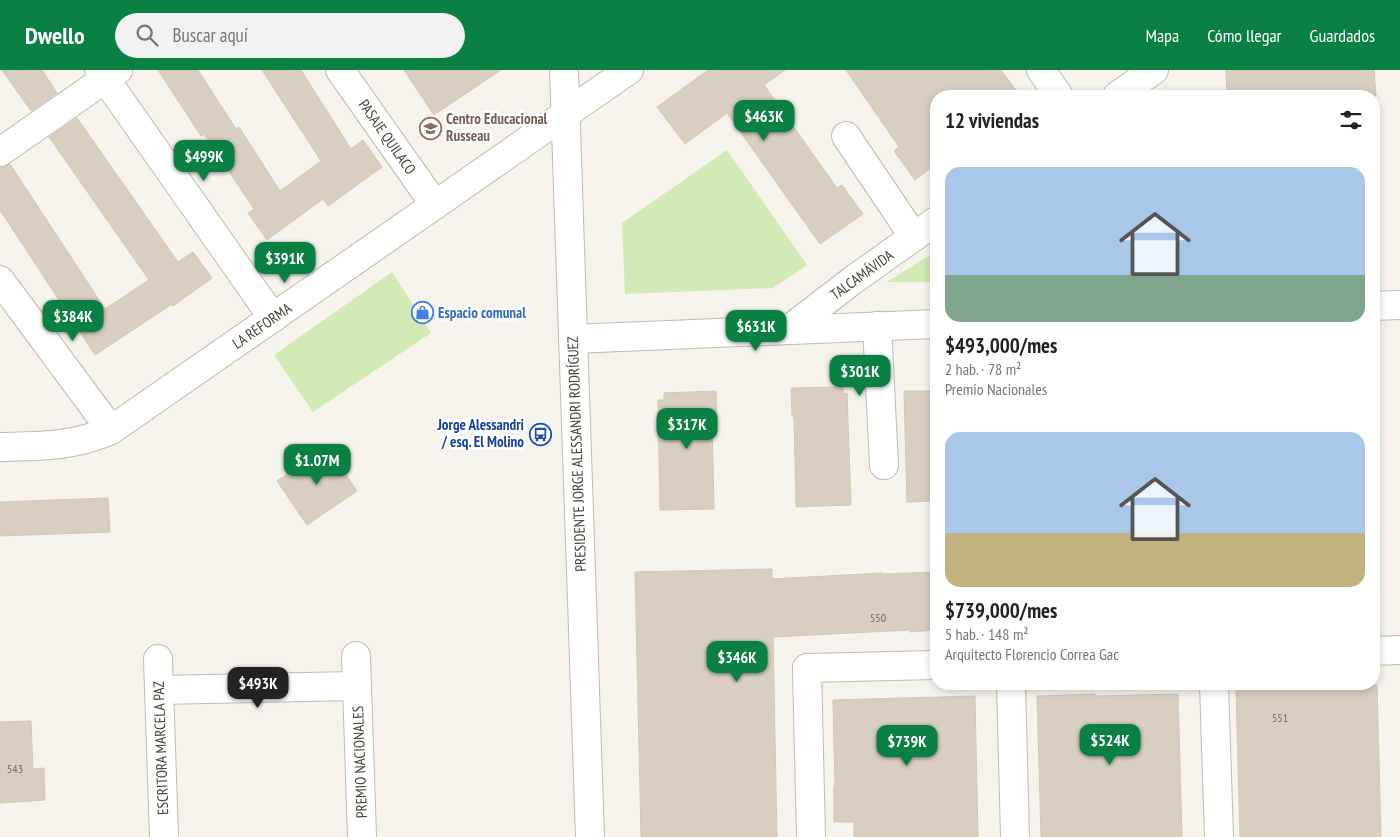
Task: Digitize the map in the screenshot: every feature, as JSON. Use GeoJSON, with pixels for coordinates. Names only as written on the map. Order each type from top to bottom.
{"type":"FeatureCollection","features":[{"type":"Feature","properties":{"kind":"street","name":"PASAJE QUILACO"},"geometry":{"type":"LineString","coordinates":[[340,70],[435,205]]}},
{"type":"Feature","properties":{"kind":"street","name":"PRESIDENTE JORGE ALESSANDRI RODRÍGUEZ"},"geometry":{"type":"LineString","coordinates":[[564,70],[590,837]]}},
{"type":"Feature","properties":{"kind":"street","name":"LA REFORMA"},"geometry":{"type":"LineString","coordinates":[[0,447],[74,443],[93,438],[111,430],[629,70]]}},
{"type":"Feature","properties":{"kind":"street"},"geometry":{"type":"LineString","coordinates":[[1041,70],[1055,90]]}},
{"type":"Feature","properties":{"kind":"street"},"geometry":{"type":"LineString","coordinates":[[1125,90],[1154,70]]}},
{"type":"Feature","properties":{"kind":"street"},"geometry":{"type":"LineString","coordinates":[[0,152],[108,73],[273,318]]}},
{"type":"Feature","properties":{"kind":"street"},"geometry":{"type":"LineString","coordinates":[[846,136],[914,236]]}},
{"type":"Feature","properties":{"kind":"street","name":"TALCAMÁVIDA"},"geometry":{"type":"LineString","coordinates":[[788,330],[852,280],[930,225]]}},
{"type":"Feature","properties":{"kind":"street"},"geometry":{"type":"LineString","coordinates":[[0,280],[111,430]]}},
{"type":"Feature","properties":{"kind":"street"},"geometry":{"type":"LineString","coordinates":[[1380,306],[1400,305]]}},
{"type":"Feature","properties":{"kind":"street"},"geometry":{"type":"LineString","coordinates":[[573,338],[930,324]]}},
{"type":"Feature","properties":{"kind":"street"},"geometry":{"type":"LineString","coordinates":[[877,326],[884,465]]}},
{"type":"Feature","properties":{"kind":"street"},"geometry":{"type":"LineString","coordinates":[[1380,651],[1400,650]]}},
{"type":"Feature","properties":{"kind":"street","name":"PREMIO NACIONALES"},"geometry":{"type":"LineString","coordinates":[[356,656],[362,837]]}},
{"type":"Feature","properties":{"kind":"street","name":"ESCRITORA MARCELA PAZ"},"geometry":{"type":"LineString","coordinates":[[158,659],[164,837]]}},
{"type":"Feature","properties":{"kind":"street"},"geometry":{"type":"LineString","coordinates":[[811,837],[807,668],[930,664]]}},
{"type":"Feature","properties":{"kind":"street","name":"PREMIO NACIONALES"},"geometry":{"type":"LineString","coordinates":[[159,690],[357,686]]}},
{"type":"Feature","properties":{"kind":"street"},"geometry":{"type":"LineString","coordinates":[[1010,690],[1015,837]]}},
{"type":"Feature","properties":{"kind":"street"},"geometry":{"type":"LineString","coordinates":[[1214,690],[1219,837]]}},
{"type":"Feature","properties":{"kind":"green space"},"geometry":{"type":"Polygon","coordinates":[[[727,150],[807,265],[773,288],[625,294],[622,223],[727,150]]]}},
{"type":"Feature","properties":{"kind":"green space"},"geometry":{"type":"Polygon","coordinates":[[[930,255],[930,282],[887,282],[930,255]]]}},
{"type":"Feature","properties":{"kind":"green space"},"geometry":{"type":"Polygon","coordinates":[[[392,272],[431,333],[313,412],[274,355],[392,272]]]}},
{"type":"Feature","properties":{"kind":"building"},"geometry":{"type":"Polygon","coordinates":[[[2,70],[42,70],[57,93],[31,111],[2,70]]]}},
{"type":"Feature","properties":{"kind":"building"},"geometry":{"type":"Polygon","coordinates":[[[158,70],[198,70],[236,129],[239,127],[280,191],[321,161],[262,70],[301,70],[351,149],[363,140],[382,167],[328,206],[323,199],[267,240],[248,213],[254,209],[204,134],[201,136],[158,70]]]}},
{"type":"Feature","properties":{"kind":"building"},"geometry":{"type":"Polygon","coordinates":[[[404,70],[501,70],[434,115],[404,70]]]}},
{"type":"Feature","properties":{"kind":"building"},"geometry":{"type":"Polygon","coordinates":[[[708,70],[785,70],[764,85],[837,188],[842,185],[863,214],[820,244],[727,113],[685,144],[657,107],[708,70]]]}},
{"type":"Feature","properties":{"kind":"building"},"geometry":{"type":"Polygon","coordinates":[[[846,70],[1001,70],[1016,90],[930,90],[930,169],[915,180],[894,151],[899,147],[846,70]]]}},
{"type":"Feature","properties":{"kind":"building"},"geometry":{"type":"Polygon","coordinates":[[[1226,70],[1374,70],[1376,90],[1227,90],[1226,70]]]}},
{"type":"Feature","properties":{"kind":"building"},"geometry":{"type":"Polygon","coordinates":[[[77,118],[178,262],[193,252],[212,278],[173,306],[172,304],[95,355],[0,210],[0,167],[10,164],[105,309],[149,280],[49,137],[77,118]]]}},
{"type":"Feature","properties":{"kind":"building"},"geometry":{"type":"Polygon","coordinates":[[[843,387],[843,394],[847,393],[851,505],[796,507],[794,416],[792,416],[791,388],[843,387]]]}},
{"type":"Feature","properties":{"kind":"building"},"geometry":{"type":"Polygon","coordinates":[[[716,391],[717,419],[712,419],[714,509],[660,510],[658,400],[664,400],[664,393],[716,391]]]}},
{"type":"Feature","properties":{"kind":"building"},"geometry":{"type":"Polygon","coordinates":[[[904,391],[930,391],[930,501],[907,502],[904,391]]]}},
{"type":"Feature","properties":{"kind":"building"},"geometry":{"type":"Polygon","coordinates":[[[327,447],[357,491],[307,525],[277,481],[327,447]]]}},
{"type":"Feature","properties":{"kind":"building"},"geometry":{"type":"Polygon","coordinates":[[[108,498],[110,532],[0,536],[0,502],[108,498]]]}},
{"type":"Feature","properties":{"kind":"building"},"geometry":{"type":"Polygon","coordinates":[[[772,569],[772,579],[930,572],[930,630],[773,637],[777,837],[641,837],[635,572],[772,569]]]}},
{"type":"Feature","properties":{"kind":"building"},"geometry":{"type":"Polygon","coordinates":[[[1236,690],[1377,690],[1381,837],[1240,837],[1236,690]]]}},
{"type":"Feature","properties":{"kind":"building"},"geometry":{"type":"Polygon","coordinates":[[[1095,694],[1095,696],[1178,694],[1182,837],[1041,837],[1037,696],[1095,694]]]}},
{"type":"Feature","properties":{"kind":"building"},"geometry":{"type":"Polygon","coordinates":[[[975,696],[978,837],[854,837],[854,822],[834,822],[833,700],[975,696]]]}},
{"type":"Feature","properties":{"kind":"building"},"geometry":{"type":"Polygon","coordinates":[[[31,721],[33,769],[44,768],[45,800],[0,803],[0,722],[31,721]]]}},
{"type":"Feature","properties":{"kind":"place","name":"Centro Educacional Russeau"},"geometry":{"type":"Point","coordinates":[430,128]}},
{"type":"Feature","properties":{"kind":"place","name":"Espacio comunal"},"geometry":{"type":"Point","coordinates":[422,313]}},
{"type":"Feature","properties":{"kind":"place","name":"Jorge Alessandri / esq. El Molino"},"geometry":{"type":"Point","coordinates":[540,434]}}]}
